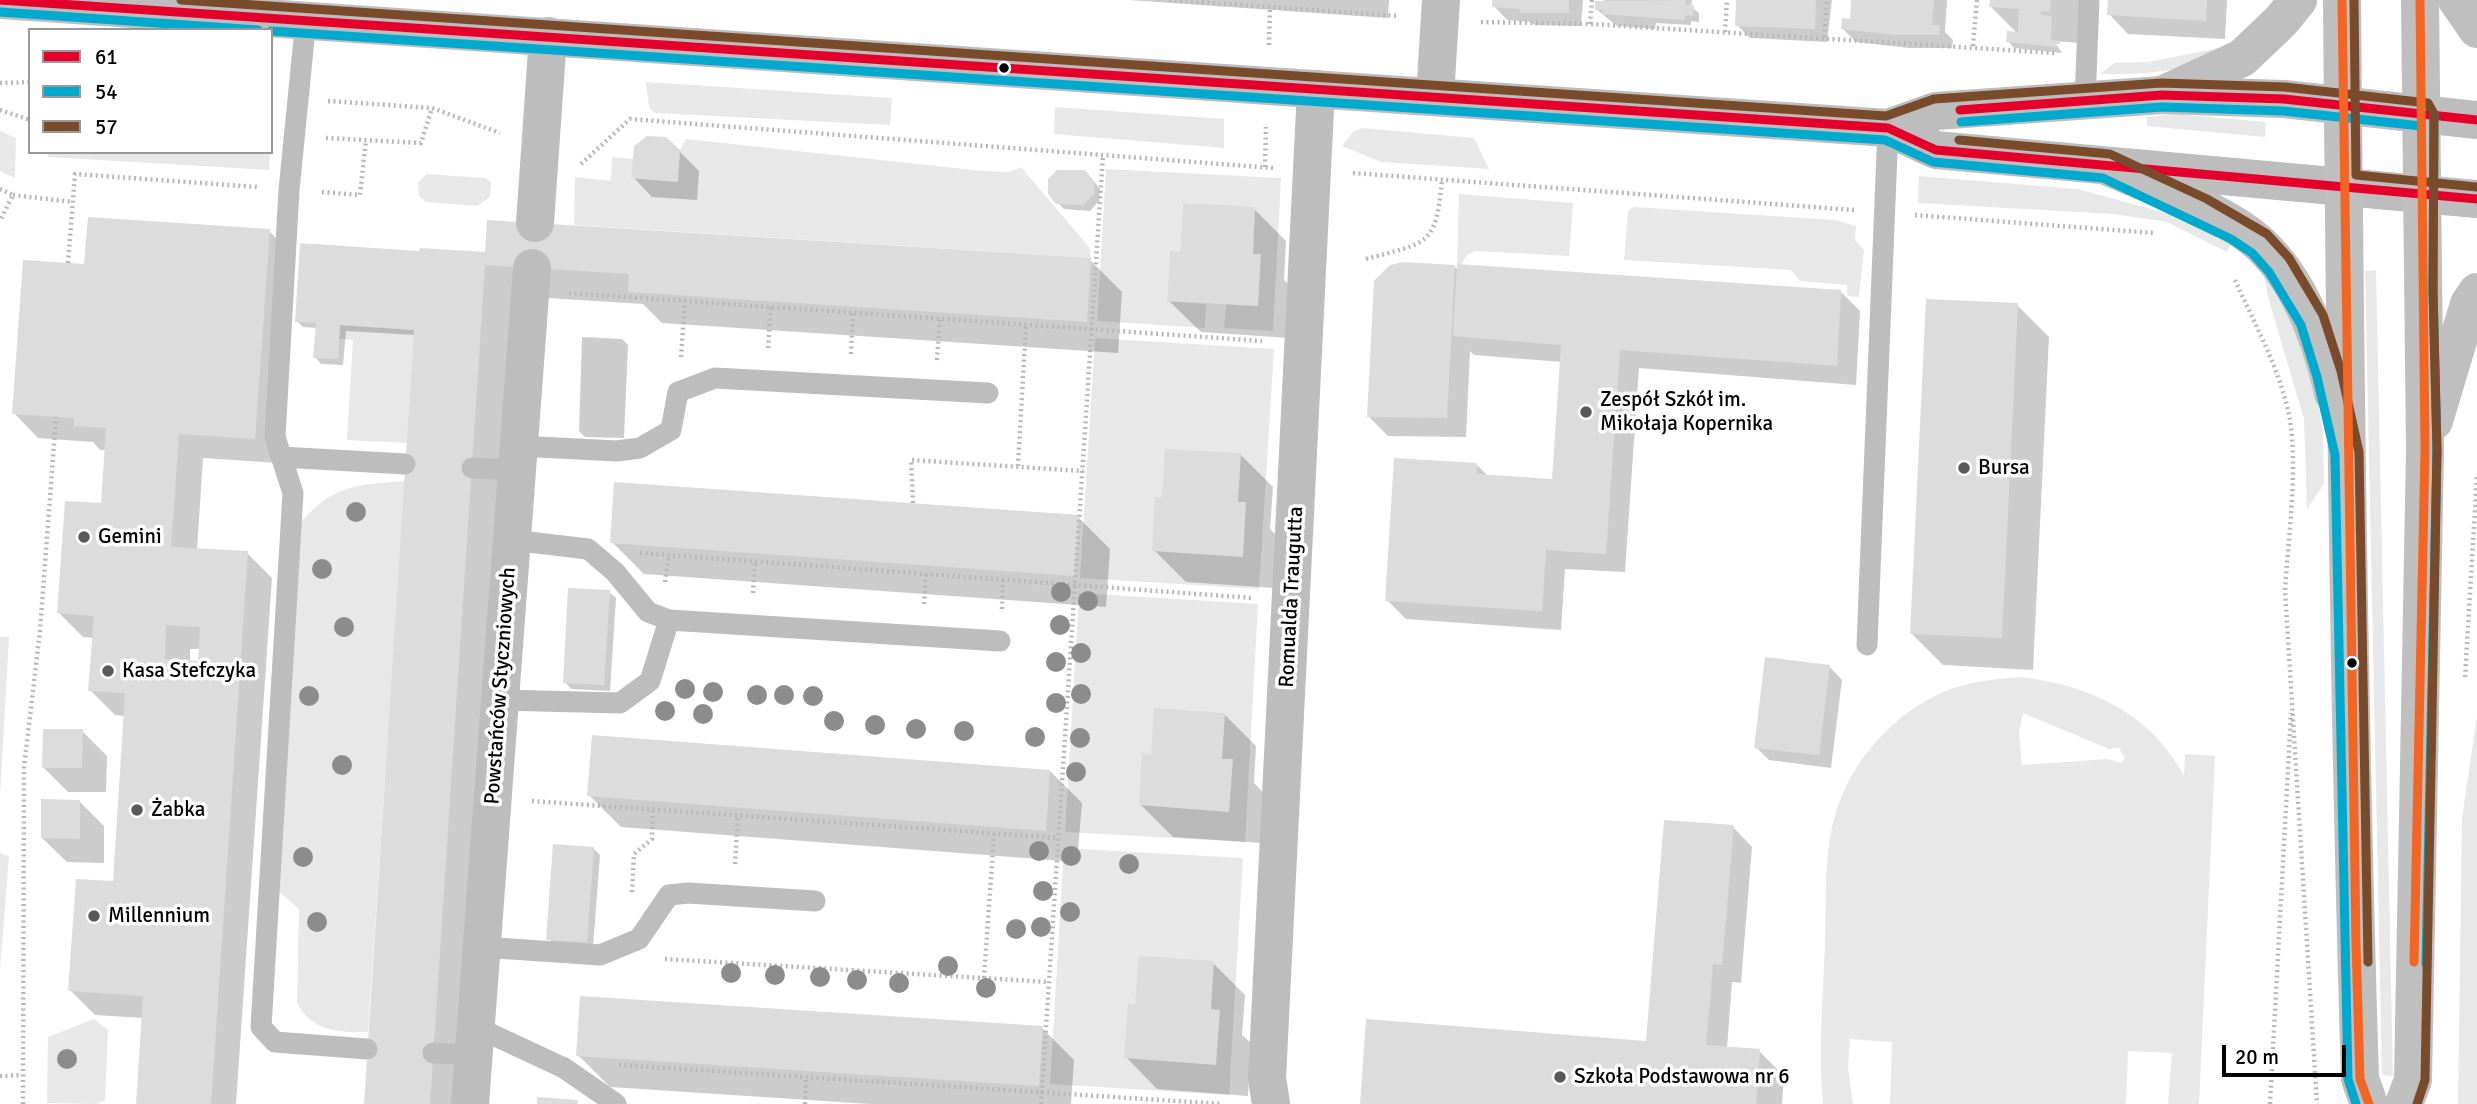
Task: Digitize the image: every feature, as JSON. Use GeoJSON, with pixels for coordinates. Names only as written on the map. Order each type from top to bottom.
{"type":"FeatureCollection","features":[{"type":"Feature","properties":{"kind":"main road"},"geometry":{"type":"LineString","coordinates":[[2162,95],[2242,58],[2298,0]]}},
{"type":"Feature","properties":{"kind":"main road"},"geometry":{"type":"LineString","coordinates":[[2342,0],[2347,453],[2360,1080],[2369,1104]]}},
{"type":"Feature","properties":{"kind":"main road"},"geometry":{"type":"LineString","coordinates":[[2404,1104],[2413,1080],[2425,450],[2421,290],[2423,114],[2420,0]]}},
{"type":"Feature","properties":{"kind":"main road"},"geometry":{"type":"LineString","coordinates":[[2457,0],[2477,29]]}},
{"type":"Feature","properties":{"kind":"main road"},"geometry":{"type":"LineString","coordinates":[[2106,166],[2231,224],[2260,244],[2279,265],[2312,320],[2347,453]]}},
{"type":"Feature","properties":{"kind":"main road"},"geometry":{"type":"LineString","coordinates":[[2425,450],[2469,304],[2477,292]]}},
{"type":"Feature","properties":{"kind":"street"},"geometry":{"type":"LineString","coordinates":[[0,1],[306,9],[548,36],[1888,128],[1936,150],[2477,199]]}},
{"type":"Feature","properties":{"kind":"street"},"geometry":{"type":"LineString","coordinates":[[1424,8],[1435,97]]}},
{"type":"Feature","properties":{"kind":"street"},"geometry":{"type":"LineString","coordinates":[[535,223],[548,36]]}},
{"type":"Feature","properties":{"kind":"street","name":"Romualda Traugutta"},"geometry":{"type":"LineString","coordinates":[[1271,1104],[1268,1077],[1316,89]]}},
{"type":"Feature","properties":{"kind":"street"},"geometry":{"type":"LineString","coordinates":[[1888,128],[1936,111],[2162,95],[2284,99],[2477,120]]}},
{"type":"Feature","properties":{"kind":"street","name":"Powstańców Styczniowych"},"geometry":{"type":"LineString","coordinates":[[470,1104],[531,279]]}},
{"type":"Feature","properties":{"kind":"lane"},"geometry":{"type":"LineString","coordinates":[[2085,101],[2089,0]]}},
{"type":"Feature","properties":{"kind":"lane"},"geometry":{"type":"LineString","coordinates":[[306,9],[289,190],[275,437],[293,494],[261,1027],[275,1042],[367,1049]]}},
{"type":"Feature","properties":{"kind":"lane"},"geometry":{"type":"LineString","coordinates":[[1867,645],[1888,128]]}},
{"type":"Feature","properties":{"kind":"lane"},"geometry":{"type":"LineString","coordinates":[[472,468],[518,458],[640,448],[671,430],[678,392],[715,377],[988,394]]}},
{"type":"Feature","properties":{"kind":"lane"},"geometry":{"type":"LineString","coordinates":[[281,457],[405,464]]}},
{"type":"Feature","properties":{"kind":"lane"},"geometry":{"type":"LineString","coordinates":[[512,540],[588,549],[615,572],[649,612],[669,620],[1000,641]]}},
{"type":"Feature","properties":{"kind":"lane"},"geometry":{"type":"LineString","coordinates":[[500,700],[583,705],[620,703],[650,681],[669,620]]}},
{"type":"Feature","properties":{"kind":"lane"},"geometry":{"type":"LineString","coordinates":[[481,947],[600,955],[639,939],[669,895],[815,901]]}},
{"type":"Feature","properties":{"kind":"lane"},"geometry":{"type":"LineString","coordinates":[[433,1053],[475,1041],[564,1068],[616,1104]]}},
{"type":"Feature","properties":{"kind":"path"},"geometry":{"type":"LineString","coordinates":[[1169,0],[1270,7],[1424,8]]}},
{"type":"Feature","properties":{"kind":"path"},"geometry":{"type":"LineString","coordinates":[[1590,24],[1592,0]]}},
{"type":"Feature","properties":{"kind":"path"},"geometry":{"type":"LineString","coordinates":[[1725,32],[1727,0]]}},
{"type":"Feature","properties":{"kind":"path"},"geometry":{"type":"LineString","coordinates":[[1824,37],[1826,0]]}},
{"type":"Feature","properties":{"kind":"path"},"geometry":{"type":"LineString","coordinates":[[1973,46],[1976,0]]}},
{"type":"Feature","properties":{"kind":"path"},"geometry":{"type":"LineString","coordinates":[[1269,38],[1270,7]]}},
{"type":"Feature","properties":{"kind":"path"},"geometry":{"type":"LineString","coordinates":[[1474,22],[1590,24],[2086,55]]}},
{"type":"Feature","properties":{"kind":"path"},"geometry":{"type":"LineString","coordinates":[[0,83],[28,82]]}},
{"type":"Feature","properties":{"kind":"path"},"geometry":{"type":"LineString","coordinates":[[318,100],[432,108],[511,137]]}},
{"type":"Feature","properties":{"kind":"path"},"geometry":{"type":"LineString","coordinates":[[294,136],[421,143],[432,108]]}},
{"type":"Feature","properties":{"kind":"path"},"geometry":{"type":"LineString","coordinates":[[0,110],[28,119]]}},
{"type":"Feature","properties":{"kind":"path"},"geometry":{"type":"LineString","coordinates":[[629,119],[1285,169]]}},
{"type":"Feature","properties":{"kind":"path"},"geometry":{"type":"LineString","coordinates":[[1265,167],[1266,122]]}},
{"type":"Feature","properties":{"kind":"path"},"geometry":{"type":"LineString","coordinates":[[289,190],[360,195],[366,140]]}},
{"type":"Feature","properties":{"kind":"path"},"geometry":{"type":"LineString","coordinates":[[1041,1104],[1077,586],[1103,155]]}},
{"type":"Feature","properties":{"kind":"path"},"geometry":{"type":"LineString","coordinates":[[1363,173],[2164,233]]}},
{"type":"Feature","properties":{"kind":"path"},"geometry":{"type":"LineString","coordinates":[[68,263],[75,174],[258,187]]}},
{"type":"Feature","properties":{"kind":"path"},"geometry":{"type":"LineString","coordinates":[[1367,259],[1421,244],[1438,220],[1442,180]]}},
{"type":"Feature","properties":{"kind":"path"},"geometry":{"type":"LineString","coordinates":[[0,189],[13,195],[73,202]]}},
{"type":"Feature","properties":{"kind":"path"},"geometry":{"type":"LineString","coordinates":[[0,221],[13,195]]}},
{"type":"Feature","properties":{"kind":"path"},"geometry":{"type":"LineString","coordinates":[[2233,276],[2277,372],[2290,421],[2292,511],[2285,591],[2317,1104]]}},
{"type":"Feature","properties":{"kind":"path"},"geometry":{"type":"LineString","coordinates":[[531,279],[685,301],[1270,342]]}},
{"type":"Feature","properties":{"kind":"path"},"geometry":{"type":"LineString","coordinates":[[678,392],[685,301]]}},
{"type":"Feature","properties":{"kind":"path"},"geometry":{"type":"LineString","coordinates":[[766,380],[771,307]]}},
{"type":"Feature","properties":{"kind":"path"},"geometry":{"type":"LineString","coordinates":[[849,386],[853,313]]}},
{"type":"Feature","properties":{"kind":"path"},"geometry":{"type":"LineString","coordinates":[[23,1104],[24,767],[40,631],[57,417]]}},
{"type":"Feature","properties":{"kind":"path"},"geometry":{"type":"LineString","coordinates":[[913,503],[911,460],[1083,471]]}},
{"type":"Feature","properties":{"kind":"path"},"geometry":{"type":"LineString","coordinates":[[588,549],[1254,598]]}},
{"type":"Feature","properties":{"kind":"path"},"geometry":{"type":"LineString","coordinates":[[2270,1104],[2292,691]]}},
{"type":"Feature","properties":{"kind":"path"},"geometry":{"type":"LineString","coordinates":[[524,800],[1058,838]]}},
{"type":"Feature","properties":{"kind":"path"},"geometry":{"type":"LineString","coordinates":[[628,943],[634,853],[652,839],[653,810]]}},
{"type":"Feature","properties":{"kind":"path"},"geometry":{"type":"LineString","coordinates":[[733,896],[738,816]]}},
{"type":"Feature","properties":{"kind":"path"},"geometry":{"type":"LineString","coordinates":[[985,978],[994,834]]}},
{"type":"Feature","properties":{"kind":"path"},"geometry":{"type":"LineString","coordinates":[[600,955],[1049,982]]}},
{"type":"Feature","properties":{"kind":"path"},"geometry":{"type":"LineString","coordinates":[[618,1078],[618,1065],[1222,1104]]}},
{"type":"Feature","properties":{"kind":"path"},"geometry":{"type":"LineString","coordinates":[[0,1076],[22,1075]]}},
{"type":"Feature","properties":{"kind":"path"},"geometry":{"type":"LineString","coordinates":[[804,1104],[806,1077]]}},
{"type":"Feature","properties":{"kind":"shaded area"},"geometry":{"type":"Polygon","coordinates":[[[2230,46],[2182,67],[2152,72],[2100,74],[2114,63],[2148,62],[2230,46]]]}},
{"type":"Feature","properties":{"kind":"shaded area"},"geometry":{"type":"Polygon","coordinates":[[[646,82],[892,98],[890,125],[655,113],[649,107],[646,82]]]}},
{"type":"Feature","properties":{"kind":"shaded area"},"geometry":{"type":"Polygon","coordinates":[[[1055,107],[1224,119],[1224,148],[1054,134],[1055,107]]]}},
{"type":"Feature","properties":{"kind":"shaded area"},"geometry":{"type":"Polygon","coordinates":[[[2175,114],[2266,122],[2265,137],[2147,126],[2147,117],[2175,114]]]}},
{"type":"Feature","properties":{"kind":"shaded area"},"geometry":{"type":"Polygon","coordinates":[[[1363,128],[1474,138],[1489,169],[1381,162],[1342,146],[1353,132],[1363,128]]]}},
{"type":"Feature","properties":{"kind":"shaded area"},"geometry":{"type":"Polygon","coordinates":[[[0,131],[16,138],[15,178],[0,171],[0,131]]]}},
{"type":"Feature","properties":{"kind":"shaded area"},"geometry":{"type":"Polygon","coordinates":[[[686,139],[983,171],[1010,172],[1021,167],[1089,247],[1091,258],[574,225],[575,177],[611,181],[612,157],[633,159],[631,178],[677,182],[680,150],[686,139]]]}},
{"type":"Feature","properties":{"kind":"shaded area"},"geometry":{"type":"Polygon","coordinates":[[[49,154],[270,154],[269,170],[48,157],[49,154]]]}},
{"type":"Feature","properties":{"kind":"shaded area"},"geometry":{"type":"Polygon","coordinates":[[[1106,169],[1281,178],[1273,331],[1224,328],[1226,304],[1258,306],[1253,254],[1255,208],[1183,203],[1180,252],[1170,252],[1167,301],[1206,304],[1205,328],[1097,321],[1106,169]]]}},
{"type":"Feature","properties":{"kind":"shaded area"},"geometry":{"type":"Polygon","coordinates":[[[427,174],[485,178],[491,182],[490,197],[477,206],[426,202],[419,196],[418,182],[427,174]]]}},
{"type":"Feature","properties":{"kind":"shaded area"},"geometry":{"type":"Polygon","coordinates":[[[1919,176],[2078,189],[2177,216],[2233,242],[2227,252],[2167,222],[2113,214],[1918,203],[1919,176]]]}},
{"type":"Feature","properties":{"kind":"shaded area"},"geometry":{"type":"Polygon","coordinates":[[[1459,194],[1573,203],[1569,256],[1475,251],[1466,256],[1462,264],[1457,264],[1459,194]]]}},
{"type":"Feature","properties":{"kind":"shaded area"},"geometry":{"type":"Polygon","coordinates":[[[1634,207],[1835,220],[1856,226],[1855,240],[1864,250],[1859,297],[1847,296],[1847,285],[1800,281],[1791,270],[1624,260],[1628,211],[1634,207]]]}},
{"type":"Feature","properties":{"kind":"shaded area"},"geometry":{"type":"Polygon","coordinates":[[[2376,270],[2393,1076],[2382,1075],[2365,271],[2376,270]]]}},
{"type":"Feature","properties":{"kind":"shaded area"},"geometry":{"type":"Polygon","coordinates":[[[2264,273],[2299,321],[2313,372],[2323,432],[2324,484],[2307,509],[2304,419],[2268,297],[2264,273]]]}},
{"type":"Feature","properties":{"kind":"shaded area"},"geometry":{"type":"Polygon","coordinates":[[[340,325],[414,330],[407,443],[347,440],[353,340],[339,339],[340,325]]]}},
{"type":"Feature","properties":{"kind":"shaded area"},"geometry":{"type":"Polygon","coordinates":[[[1095,338],[1274,349],[1259,589],[1080,578],[1095,338]]]}},
{"type":"Feature","properties":{"kind":"shaded area"},"geometry":{"type":"Polygon","coordinates":[[[405,481],[368,1032],[337,1031],[318,1025],[297,1003],[299,909],[277,890],[300,523],[324,501],[347,489],[405,481]]]}},
{"type":"Feature","properties":{"kind":"shaded area"},"geometry":{"type":"Polygon","coordinates":[[[1079,593],[1258,604],[1245,842],[1065,832],[1079,593]]]}},
{"type":"Feature","properties":{"kind":"shaded area"},"geometry":{"type":"Polygon","coordinates":[[[0,637],[9,637],[0,796],[0,637]]]}},
{"type":"Feature","properties":{"kind":"shaded area"},"geometry":{"type":"Polygon","coordinates":[[[2021,677],[2071,687],[2116,706],[2154,735],[2184,776],[2185,754],[2215,756],[2199,1104],[2168,1104],[2172,1053],[2128,1051],[2126,1104],[1890,1104],[1892,1042],[1850,1039],[1848,1067],[1853,1104],[1823,1104],[1821,1044],[1827,871],[1829,841],[1838,805],[1859,763],[1890,728],[1908,713],[1927,700],[1966,684],[2021,677]],[[2023,713],[2019,733],[2022,765],[2108,759],[2121,763],[2125,758],[2119,748],[2109,749],[2023,713]]]}},
{"type":"Feature","properties":{"kind":"shaded area"},"geometry":{"type":"Polygon","coordinates":[[[2477,716],[2477,1104],[2458,1104],[2462,818],[2477,716]]]}},
{"type":"Feature","properties":{"kind":"shaded area"},"geometry":{"type":"Polygon","coordinates":[[[1064,848],[1243,858],[1229,1095],[1050,1084],[1064,848]]]}},
{"type":"Feature","properties":{"kind":"shaded area"},"geometry":{"type":"Polygon","coordinates":[[[0,853],[9,856],[0,970],[0,853]]]}},
{"type":"Feature","properties":{"kind":"shaded area"},"geometry":{"type":"Polygon","coordinates":[[[94,1019],[108,1030],[105,1101],[96,1104],[47,1103],[48,1037],[94,1019]]]}},
{"type":"Feature","properties":{"kind":"building"},"geometry":{"type":"Polygon","coordinates":[[[1492,0],[1569,0],[1569,13],[1520,13],[1520,9],[1492,7],[1492,0]]]}},
{"type":"Feature","properties":{"kind":"building"},"geometry":{"type":"Polygon","coordinates":[[[1686,0],[1685,5],[1694,5],[1693,16],[1685,15],[1685,20],[1602,14],[1602,10],[1595,10],[1595,1],[1686,0]]]}},
{"type":"Feature","properties":{"kind":"building"},"geometry":{"type":"Polygon","coordinates":[[[1736,0],[1816,0],[1815,29],[1735,26],[1736,0]]]}},
{"type":"Feature","properties":{"kind":"building"},"geometry":{"type":"Polygon","coordinates":[[[1851,0],[1934,0],[1932,25],[1940,25],[1939,35],[1896,35],[1841,29],[1842,18],[1850,19],[1851,0]]]}},
{"type":"Feature","properties":{"kind":"building"},"geometry":{"type":"Polygon","coordinates":[[[1990,0],[2051,0],[2050,12],[2041,11],[2041,15],[2052,16],[2051,40],[2060,41],[2060,44],[2056,44],[2057,47],[2006,42],[2007,31],[2018,32],[2019,9],[1989,7],[1990,0]]]}},
{"type":"Feature","properties":{"kind":"building"},"geometry":{"type":"Polygon","coordinates":[[[2108,0],[2207,0],[2206,21],[2107,15],[2108,0]]]}},
{"type":"Feature","properties":{"kind":"building"},"geometry":{"type":"Polygon","coordinates":[[[647,136],[666,137],[680,150],[678,182],[631,178],[634,146],[647,136]]]}},
{"type":"Feature","properties":{"kind":"building"},"geometry":{"type":"Polygon","coordinates":[[[1057,170],[1085,170],[1094,181],[1094,194],[1083,205],[1056,204],[1048,194],[1048,179],[1057,170]]]}},
{"type":"Feature","properties":{"kind":"building"},"geometry":{"type":"Polygon","coordinates":[[[1183,203],[1255,207],[1253,254],[1261,254],[1258,306],[1167,301],[1170,251],[1180,252],[1183,203]]]}},
{"type":"Feature","properties":{"kind":"building"},"geometry":{"type":"Polygon","coordinates":[[[88,217],[270,229],[255,439],[179,434],[171,547],[248,551],[211,1104],[136,1104],[143,996],[68,991],[76,879],[113,881],[125,693],[88,691],[94,616],[57,613],[65,501],[101,503],[106,428],[74,426],[74,418],[12,414],[23,260],[84,264],[88,217]],[[166,625],[165,659],[198,661],[200,627],[166,625]]]}},
{"type":"Feature","properties":{"kind":"building"},"geometry":{"type":"Polygon","coordinates":[[[487,220],[1091,258],[1087,322],[628,292],[629,274],[485,265],[430,1104],[364,1104],[414,330],[340,325],[338,359],[313,358],[316,323],[295,322],[300,243],[419,251],[420,248],[485,252],[487,220]]]}},
{"type":"Feature","properties":{"kind":"building"},"geometry":{"type":"Polygon","coordinates":[[[1403,262],[1455,265],[1447,418],[1367,417],[1374,281],[1390,265],[1403,262]]]}},
{"type":"Feature","properties":{"kind":"building","name":"Zespół Szkół im. Mikołaja Kopernika"},"geometry":{"type":"Polygon","coordinates":[[[1457,264],[1841,290],[1837,366],[1620,350],[1606,554],[1546,550],[1542,611],[1385,601],[1394,458],[1477,463],[1477,474],[1552,479],[1561,345],[1453,336],[1457,264]]]}},
{"type":"Feature","properties":{"kind":"building","name":"Bursa"},"geometry":{"type":"Polygon","coordinates":[[[1926,299],[2018,303],[2002,638],[1910,634],[1926,299]]]}},
{"type":"Feature","properties":{"kind":"building"},"geometry":{"type":"Polygon","coordinates":[[[1165,449],[1241,453],[1238,502],[1246,502],[1243,557],[1152,551],[1155,497],[1162,498],[1165,449]]]}},
{"type":"Feature","properties":{"kind":"building"},"geometry":{"type":"Polygon","coordinates":[[[614,482],[1079,515],[1074,576],[610,543],[614,482]]]}},
{"type":"Feature","properties":{"kind":"building"},"geometry":{"type":"Polygon","coordinates":[[[568,588],[610,590],[604,685],[563,683],[568,588]]]}},
{"type":"Feature","properties":{"kind":"building"},"geometry":{"type":"Polygon","coordinates":[[[1765,657],[1830,665],[1819,755],[1754,748],[1765,657]]]}},
{"type":"Feature","properties":{"kind":"building"},"geometry":{"type":"Polygon","coordinates":[[[1154,708],[1225,713],[1222,759],[1233,759],[1229,812],[1139,805],[1142,753],[1151,755],[1154,708]]]}},
{"type":"Feature","properties":{"kind":"building"},"geometry":{"type":"Polygon","coordinates":[[[43,729],[83,729],[82,768],[42,768],[43,729]]]}},
{"type":"Feature","properties":{"kind":"building"},"geometry":{"type":"Polygon","coordinates":[[[592,735],[1050,770],[1046,831],[587,796],[592,735]]]}},
{"type":"Feature","properties":{"kind":"building"},"geometry":{"type":"Polygon","coordinates":[[[41,799],[80,800],[80,839],[41,838],[41,799]]]}},
{"type":"Feature","properties":{"kind":"building","name":"Szkoła Podstawowa nr 6"},"geometry":{"type":"Polygon","coordinates":[[[1664,820],[1734,825],[1722,965],[1713,964],[1706,1045],[1760,1049],[1756,1104],[1360,1104],[1366,1019],[1646,1041],[1664,820]]]}},
{"type":"Feature","properties":{"kind":"building"},"geometry":{"type":"Polygon","coordinates":[[[553,844],[594,847],[587,942],[546,940],[553,844]]]}},
{"type":"Feature","properties":{"kind":"building"},"geometry":{"type":"Polygon","coordinates":[[[1139,956],[1214,961],[1211,1009],[1220,1010],[1216,1065],[1124,1058],[1128,1004],[1135,1004],[1139,956]]]}},
{"type":"Feature","properties":{"kind":"building"},"geometry":{"type":"Polygon","coordinates":[[[580,996],[1043,1026],[1039,1086],[576,1056],[580,996]]]}},
{"type":"Feature","properties":{"kind":"building"},"geometry":{"type":"Polygon","coordinates":[[[537,1097],[578,1100],[577,1104],[537,1104],[537,1097]]]}},
{"type":"Feature","properties":{"kind":"transit line","name":"61"},"geometry":{"type":"LineString","coordinates":[[0,0],[1888,128],[1936,150],[2477,199]]}},
{"type":"Feature","properties":{"kind":"transit line","name":"57"},"geometry":{"type":"LineString","coordinates":[[181,0],[1886,116],[1934,99],[2161,83],[2285,87],[2428,103],[2434,114],[2433,290],[2437,450],[2425,1080],[2417,1104]]}},
{"type":"Feature","properties":{"kind":"transit line"},"geometry":{"type":"LineString","coordinates":[[2342,0],[2356,944],[2360,1079],[2369,1104]]}},
{"type":"Feature","properties":{"kind":"transit line","name":"57"},"geometry":{"type":"LineString","coordinates":[[2354,0],[2356,175],[2477,187]]}},
{"type":"Feature","properties":{"kind":"transit line"},"geometry":{"type":"LineString","coordinates":[[2414,962],[2425,450],[2420,0]]}},
{"type":"Feature","properties":{"kind":"transit line","name":"54"},"geometry":{"type":"LineString","coordinates":[[0,12],[229,28]]}},
{"type":"Feature","properties":{"kind":"transit line","name":"54"},"geometry":{"type":"LineString","coordinates":[[273,31],[1885,140],[1933,162],[2103,178],[2231,239],[2252,253],[2269,272],[2301,325],[2317,377],[2335,455],[2348,1079],[2356,1104]]}},
{"type":"Feature","properties":{"kind":"transit line","name":"61"},"geometry":{"type":"LineString","coordinates":[[1960,110],[2162,95],[2284,99],[2477,120]]}},
{"type":"Feature","properties":{"kind":"transit line","name":"54"},"geometry":{"type":"LineString","coordinates":[[1961,122],[2162,107],[2283,111],[2421,126]]}},
{"type":"Feature","properties":{"kind":"transit line","name":"54"},"geometry":{"type":"LineString","coordinates":[[2426,964],[2437,450],[2433,290],[2434,114]]}},
{"type":"Feature","properties":{"kind":"transit line","name":"57"},"geometry":{"type":"LineString","coordinates":[[1959,140],[2110,154],[2207,199],[2267,234],[2289,258],[2323,315],[2341,371],[2359,452],[2368,962]]}},
{"type":"Feature","properties":{"kind":"place","name":"Zespół Szkół im. Mikołaja Kopernika"},"geometry":{"type":"Point","coordinates":[1586,412]}},
{"type":"Feature","properties":{"kind":"place","name":"Bursa"},"geometry":{"type":"Point","coordinates":[1964,468]}},
{"type":"Feature","properties":{"kind":"place","name":"Gemini"},"geometry":{"type":"Point","coordinates":[84,537]}},
{"type":"Feature","properties":{"kind":"place","name":"Kasa Stefczyka"},"geometry":{"type":"Point","coordinates":[108,671]}},
{"type":"Feature","properties":{"kind":"place","name":"Żabka"},"geometry":{"type":"Point","coordinates":[137,810]}},
{"type":"Feature","properties":{"kind":"place","name":"Millennium"},"geometry":{"type":"Point","coordinates":[94,916]}},
{"type":"Feature","properties":{"kind":"place","name":"Szkoła Podstawowa nr 6"},"geometry":{"type":"Point","coordinates":[1560,1077]}}]}
